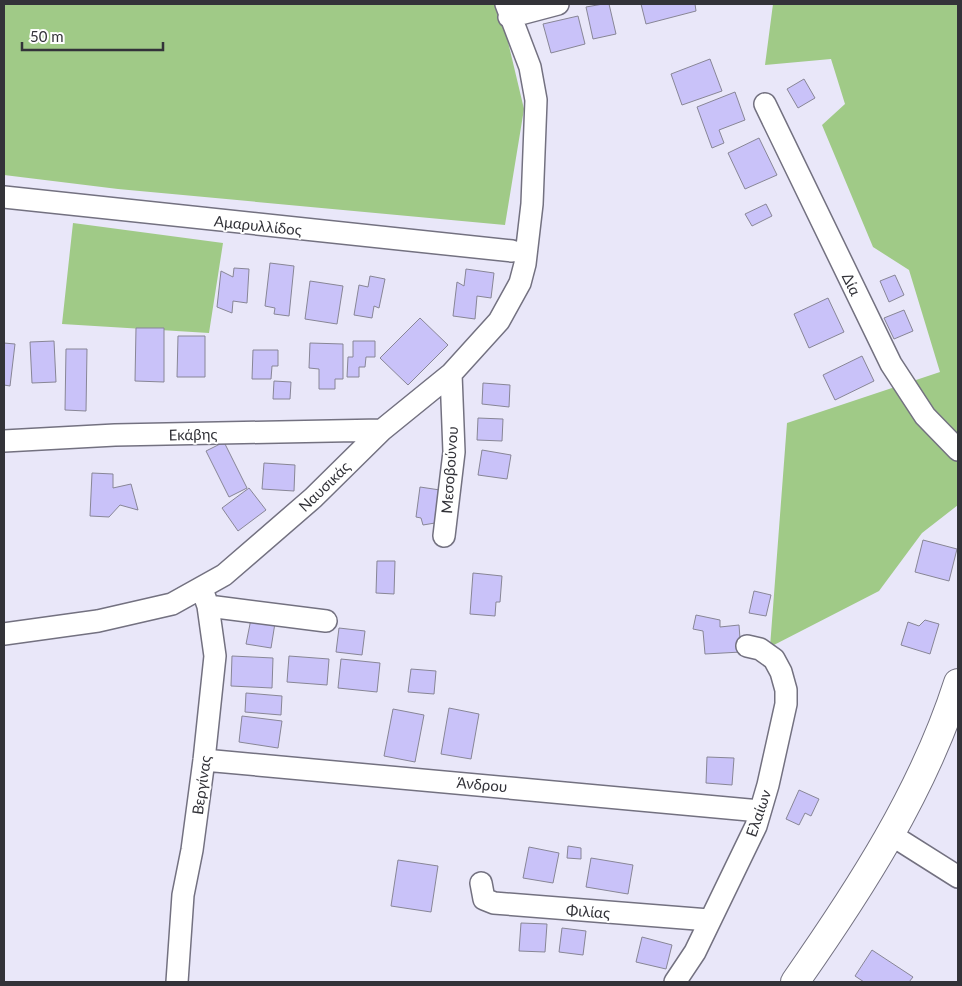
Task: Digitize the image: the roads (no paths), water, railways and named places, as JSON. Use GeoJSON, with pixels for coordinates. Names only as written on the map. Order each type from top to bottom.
{"type":"FeatureCollection","features":[{"type":"Feature","properties":{"kind":"main road"},"geometry":{"type":"LineString","coordinates":[[795,982],[846,909],[890,834],[923,773],[946,720],[958,683]]}},
{"type":"Feature","properties":{"kind":"street"},"geometry":{"type":"LineString","coordinates":[[508,11],[558,4]]}},
{"type":"Feature","properties":{"kind":"street","name":"Ναυσικάς"},"geometry":{"type":"LineString","coordinates":[[4,634],[140,612],[205,598],[224,575],[313,498],[382,430],[451,374],[499,321],[520,283],[525,264],[532,204],[536,100],[530,67],[508,11]]}},
{"type":"Feature","properties":{"kind":"street","name":"Δία"},"geometry":{"type":"LineString","coordinates":[[765,104],[890,364],[926,416],[958,450]]}},
{"type":"Feature","properties":{"kind":"street","name":"Αμαρυλλίδος"},"geometry":{"type":"LineString","coordinates":[[4,197],[512,251]]}},
{"type":"Feature","properties":{"kind":"street"},"geometry":{"type":"LineString","coordinates":[[520,283],[511,262],[512,251],[516,230],[532,204]]}},
{"type":"Feature","properties":{"kind":"street","name":"Μεσοβούνου"},"geometry":{"type":"LineString","coordinates":[[444,536],[454,452],[451,374]]}},
{"type":"Feature","properties":{"kind":"street","name":"Εκάβης"},"geometry":{"type":"LineString","coordinates":[[4,441],[115,435],[382,430]]}},
{"type":"Feature","properties":{"kind":"street"},"geometry":{"type":"LineString","coordinates":[[205,598],[326,621]]}},
{"type":"Feature","properties":{"kind":"street","name":"Βεργίνας"},"geometry":{"type":"LineString","coordinates":[[177,982],[183,895],[192,850],[204,760],[214,656],[205,598]]}},
{"type":"Feature","properties":{"kind":"street","name":"Ελαίων"},"geometry":{"type":"LineString","coordinates":[[675,982],[695,952],[756,826],[786,704],[786,690],[781,672],[774,659],[760,649],[747,646]]}},
{"type":"Feature","properties":{"kind":"street","name":"Άνδρου"},"geometry":{"type":"LineString","coordinates":[[204,760],[760,811]]}},
{"type":"Feature","properties":{"kind":"street"},"geometry":{"type":"LineString","coordinates":[[890,834],[958,877]]}},
{"type":"Feature","properties":{"kind":"street","name":"Φιλίας"},"geometry":{"type":"LineString","coordinates":[[481,884],[484,899],[494,904],[709,920]]}}]}
